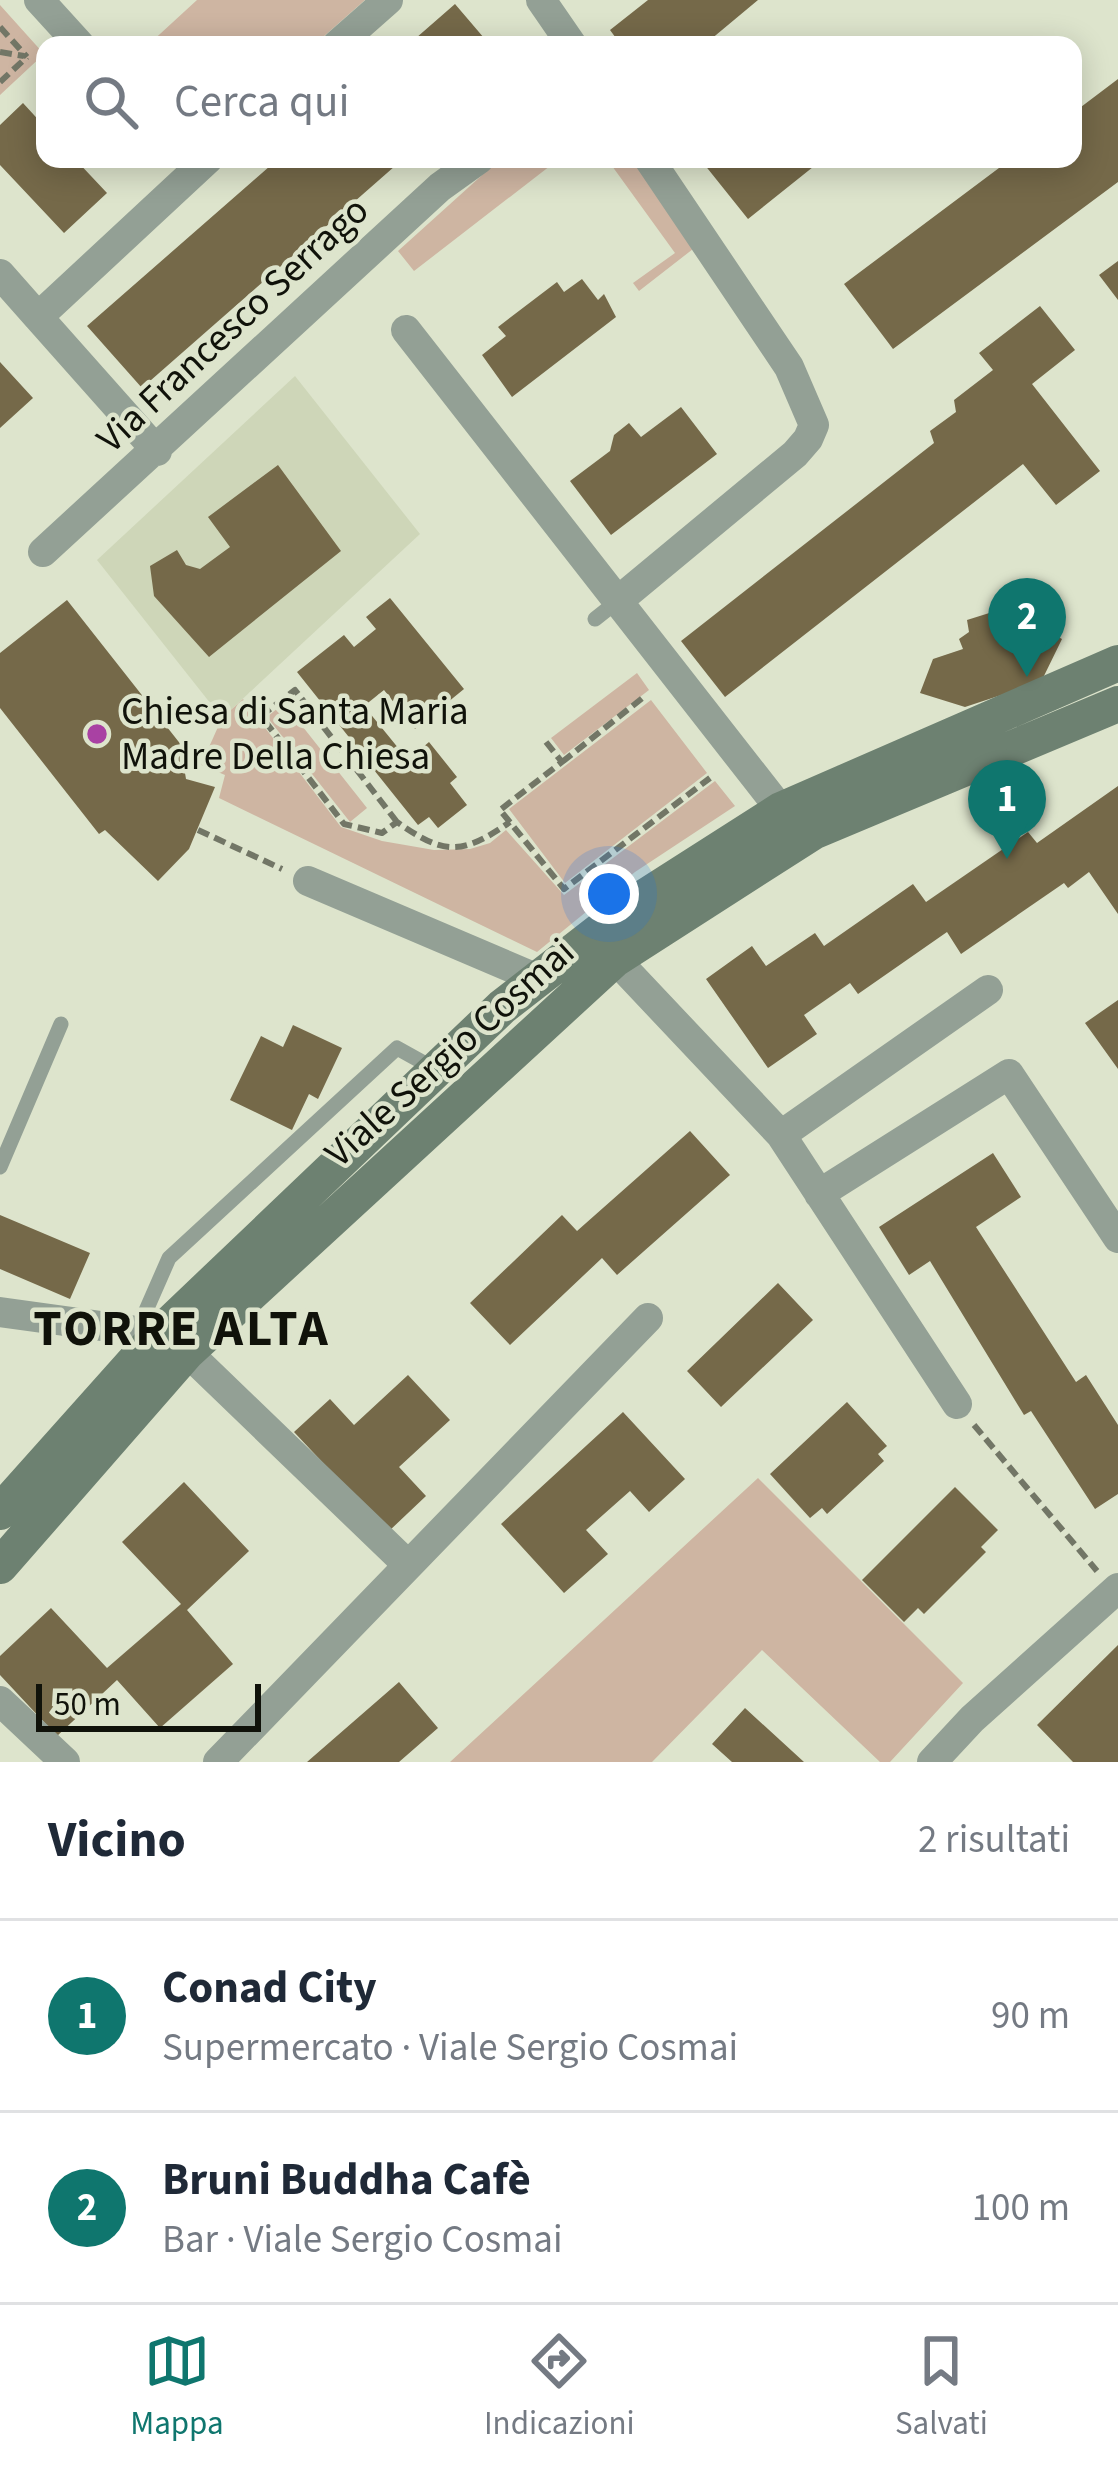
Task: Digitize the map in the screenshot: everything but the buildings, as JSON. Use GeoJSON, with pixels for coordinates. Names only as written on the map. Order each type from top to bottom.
{"type":"FeatureCollection","features":[{"type":"Feature","properties":{"kind":"street"},"geometry":{"type":"LineString","coordinates":[[39,0],[72,36]]}},
{"type":"Feature","properties":{"kind":"street"},"geometry":{"type":"LineString","coordinates":[[347,36],[388,0]]}},
{"type":"Feature","properties":{"kind":"street"},"geometry":{"type":"LineString","coordinates":[[542,0],[566,36]]}},
{"type":"Feature","properties":{"kind":"street"},"geometry":{"type":"LineString","coordinates":[[38,317],[190,168]]}},
{"type":"Feature","properties":{"kind":"street","name":"Via Francesco Serrago"},"geometry":{"type":"LineString","coordinates":[[43,552],[440,187],[466,168]]}},
{"type":"Feature","properties":{"kind":"street"},"geometry":{"type":"LineString","coordinates":[[607,609],[795,454],[814,425],[789,368],[656,168]]}},
{"type":"Feature","properties":{"kind":"street"},"geometry":{"type":"LineString","coordinates":[[0,274],[157,451]]}},
{"type":"Feature","properties":{"kind":"street"},"geometry":{"type":"LineString","coordinates":[[406,330],[607,609],[781,810]]}},
{"type":"Feature","properties":{"kind":"street","name":"Viale Sergio Cosmai"},"geometry":{"type":"LineString","coordinates":[[0,1512],[161,1339],[436,1070],[538,979],[637,902],[781,810],[1118,664]]}},
{"type":"Feature","properties":{"kind":"street","name":"Viale Sergio Cosmai"},"geometry":{"type":"LineString","coordinates":[[0,1566],[161,1339],[615,959],[813,832],[1118,704]]}},
{"type":"Feature","properties":{"kind":"street"},"geometry":{"type":"LineString","coordinates":[[308,881],[538,979]]}},
{"type":"Feature","properties":{"kind":"street"},"geometry":{"type":"LineString","coordinates":[[615,959],[781,1135],[957,1404]]}},
{"type":"Feature","properties":{"kind":"street"},"geometry":{"type":"LineString","coordinates":[[781,1135],[988,990]]}},
{"type":"Feature","properties":{"kind":"street"},"geometry":{"type":"LineString","coordinates":[[820,1194],[1009,1073],[1118,1238]]}},
{"type":"Feature","properties":{"kind":"street"},"geometry":{"type":"LineString","coordinates":[[0,1312],[161,1339],[407,1564]]}},
{"type":"Feature","properties":{"kind":"street"},"geometry":{"type":"LineString","coordinates":[[218,1762],[648,1318]]}},
{"type":"Feature","properties":{"kind":"street"},"geometry":{"type":"LineString","coordinates":[[932,1762],[972,1719],[1116,1589]]}},
{"type":"Feature","properties":{"kind":"street"},"geometry":{"type":"LineString","coordinates":[[0,1700],[65,1762]]}},
{"type":"Feature","properties":{"kind":"lane"},"geometry":{"type":"LineString","coordinates":[[0,1166],[62,1024]]}},
{"type":"Feature","properties":{"kind":"path"},"geometry":{"type":"LineString","coordinates":[[0,27],[27,57]]}},
{"type":"Feature","properties":{"kind":"path"},"geometry":{"type":"LineString","coordinates":[[0,54],[27,57]]}},
{"type":"Feature","properties":{"kind":"path"},"geometry":{"type":"LineString","coordinates":[[0,82],[27,57]]}},
{"type":"Feature","properties":{"kind":"path"},"geometry":{"type":"LineString","coordinates":[[397,822],[382,833],[344,824],[261,716],[295,690],[397,822],[432,846],[470,845],[511,822]]}},
{"type":"Feature","properties":{"kind":"path"},"geometry":{"type":"LineString","coordinates":[[645,696],[500,810],[564,889],[710,778]]}},
{"type":"Feature","properties":{"kind":"path"},"geometry":{"type":"LineString","coordinates":[[546,742],[562,762]]}},
{"type":"Feature","properties":{"kind":"path"},"geometry":{"type":"LineString","coordinates":[[198,830],[308,881]]}},
{"type":"Feature","properties":{"kind":"path"},"geometry":{"type":"LineString","coordinates":[[957,1404],[1116,1589]]}},
{"type":"Feature","properties":{"kind":"shaded area"},"geometry":{"type":"Polygon","coordinates":[[[197,0],[365,0],[324,36],[158,36],[197,0]]]}},
{"type":"Feature","properties":{"kind":"shaded area"},"geometry":{"type":"Polygon","coordinates":[[[0,5],[36,45],[36,61],[0,95],[0,5]]]}},
{"type":"Feature","properties":{"kind":"shaded area"},"geometry":{"type":"Polygon","coordinates":[[[490,168],[547,168],[414,271],[398,251],[490,168]]]}},
{"type":"Feature","properties":{"kind":"shaded area"},"geometry":{"type":"Polygon","coordinates":[[[614,168],[641,168],[693,249],[639,291],[633,283],[675,253],[614,168]]]}},
{"type":"Feature","properties":{"kind":"shaded area"},"geometry":{"type":"Polygon","coordinates":[[[295,376],[420,534],[222,718],[97,560],[295,376]]]}},
{"type":"Feature","properties":{"kind":"shaded area"},"geometry":{"type":"Polygon","coordinates":[[[637,673],[649,690],[564,755],[551,738],[637,673]]]}},
{"type":"Feature","properties":{"kind":"shaded area"},"geometry":{"type":"Polygon","coordinates":[[[243,699],[341,827],[382,841],[434,850],[470,849],[490,843],[506,830],[564,895],[715,781],[735,806],[635,872],[537,952],[219,798],[225,775],[201,765],[222,718],[243,699]]]}},
{"type":"Feature","properties":{"kind":"shaded area"},"geometry":{"type":"Polygon","coordinates":[[[651,700],[707,773],[565,883],[509,809],[651,700]]]}},
{"type":"Feature","properties":{"kind":"shaded area"},"geometry":{"type":"Polygon","coordinates":[[[284,703],[367,808],[350,822],[267,717],[284,703]]]}},
{"type":"Feature","properties":{"kind":"shaded area"},"geometry":{"type":"Polygon","coordinates":[[[758,1478],[963,1683],[890,1762],[880,1762],[762,1650],[652,1762],[450,1762],[758,1478]]]}},
{"type":"Feature","properties":{"kind":"place","name":"Bruni Buddha Cafè"},"geometry":{"type":"Point","coordinates":[1027,677]}},
{"type":"Feature","properties":{"kind":"place","name":"Chiesa di Santa Maria Madre Della Chiesa"},"geometry":{"type":"Point","coordinates":[97,734]}},
{"type":"Feature","properties":{"kind":"place","name":"Conad City"},"geometry":{"type":"Point","coordinates":[1007,859]}},
{"type":"Feature","properties":{"kind":"district","name":"TORRE ALTA"},"geometry":{"type":"Point","coordinates":[182,1329]}}]}
